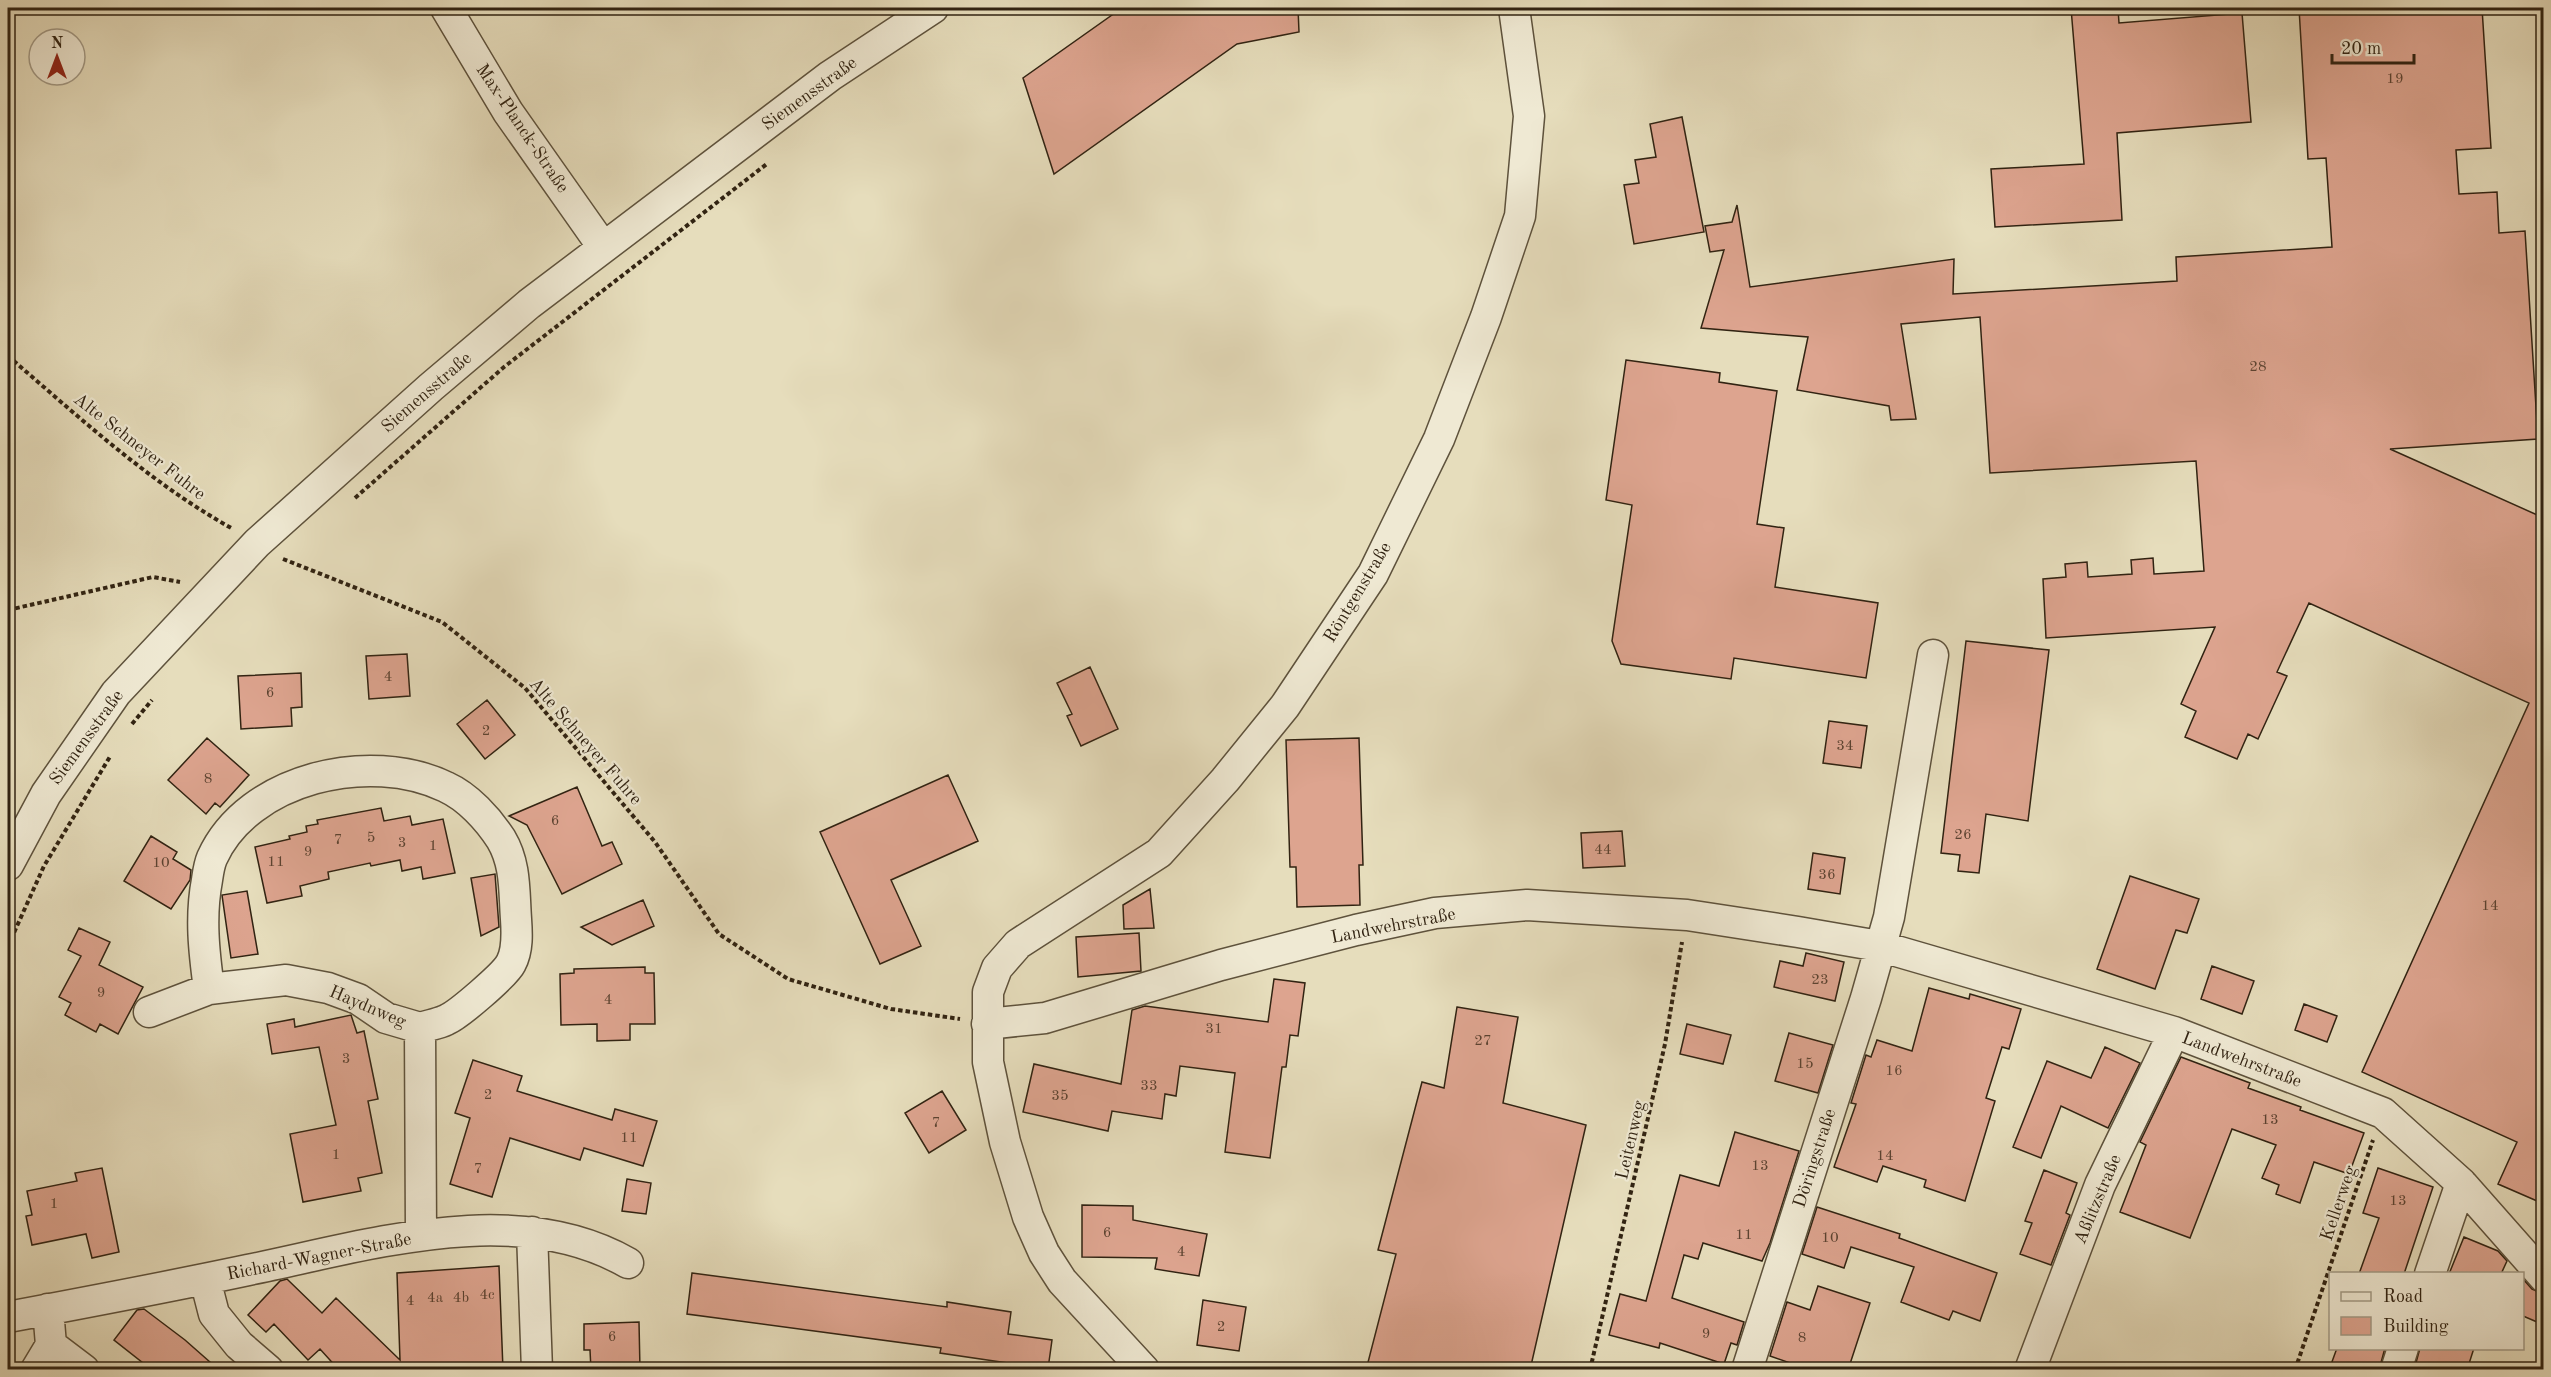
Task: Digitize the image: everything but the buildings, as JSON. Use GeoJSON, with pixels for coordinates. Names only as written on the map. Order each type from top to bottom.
{"type":"FeatureCollection","features":[{"type":"Feature","properties":{"kind":"street","name":"Max-Planck-Straße"},"geometry":{"type":"LineString","coordinates":[[446,8],[508,112],[603,247]]}},
{"type":"Feature","properties":{"kind":"street","name":"Siemensstraße"},"geometry":{"type":"LineString","coordinates":[[8,865],[46,794],[116,693],[257,543],[431,387],[529,304],[830,76],[933,8]]}},
{"type":"Feature","properties":{"kind":"street","name":"Röntgenstraße"},"geometry":{"type":"LineString","coordinates":[[1144,1370],[1062,1281],[1044,1253],[1029,1217],[1005,1142],[988,1062],[988,992],[997,968],[1018,944],[1159,853],[1225,780],[1285,705],[1373,574],[1438,439],[1486,317],[1520,216],[1529,116],[1515,8]]}},
{"type":"Feature","properties":{"kind":"street"},"geometry":{"type":"LineString","coordinates":[[1879,946],[1889,917],[1933,654]]}},
{"type":"Feature","properties":{"kind":"street","name":"Haydnweg"},"geometry":{"type":"LineString","coordinates":[[149,1012],[209,989],[286,980],[328,988],[358,999],[386,1018],[420,1028],[448,1019],[483,991],[511,964],[517,940],[512,864],[501,839],[470,802],[445,786],[413,776],[366,771],[330,774],[286,787],[259,803],[228,831],[211,860],[203,899],[202,937],[209,989]]}},
{"type":"Feature","properties":{"kind":"street","name":"Landwehrstraße"},"geometry":{"type":"LineString","coordinates":[[987,1024],[1045,1018],[1232,962],[1356,930],[1435,913],[1527,905],[1687,915],[1879,946],[2174,1032],[2383,1113],[2461,1183],[2544,1277]]}},
{"type":"Feature","properties":{"kind":"street","name":"Döringstraße"},"geometry":{"type":"LineString","coordinates":[[1747,1370],[1866,998],[1879,946]]}},
{"type":"Feature","properties":{"kind":"street","name":"Haydnweg"},"geometry":{"type":"LineString","coordinates":[[420,1028],[421,1235]]}},
{"type":"Feature","properties":{"kind":"street","name":"Aßlitzstraße"},"geometry":{"type":"LineString","coordinates":[[2030,1370],[2100,1185],[2174,1032]]}},
{"type":"Feature","properties":{"kind":"street"},"geometry":{"type":"LineString","coordinates":[[2431,1272],[2461,1183]]}},
{"type":"Feature","properties":{"kind":"street","name":"Richard-Wagner-Straße"},"geometry":{"type":"LineString","coordinates":[[8,1317],[444,1232],[532,1232],[579,1240],[605,1250],[628,1263]]}},
{"type":"Feature","properties":{"kind":"street"},"geometry":{"type":"LineString","coordinates":[[532,1232],[537,1370]]}},
{"type":"Feature","properties":{"kind":"street"},"geometry":{"type":"LineString","coordinates":[[205,1279],[214,1314],[239,1345],[268,1370]]}},
{"type":"Feature","properties":{"kind":"street"},"geometry":{"type":"LineString","coordinates":[[48,1310],[44,1357],[84,1370]]}},
{"type":"Feature","properties":{"kind":"street"},"geometry":{"type":"LineString","coordinates":[[2396,1370],[2402,1350]]}},
{"type":"Feature","properties":{"kind":"path"},"geometry":{"type":"LineString","coordinates":[[346,506],[504,367],[773,159]]}},
{"type":"Feature","properties":{"kind":"path","name":"Alte Schneyer Fuhre"},"geometry":{"type":"LineString","coordinates":[[8,356],[97,432],[190,505],[284,559],[360,587],[442,622],[525,688],[648,834],[719,934],[788,980],[891,1009],[987,1024]]}},
{"type":"Feature","properties":{"kind":"path"},"geometry":{"type":"LineString","coordinates":[[276,567],[293,552]]}},
{"type":"Feature","properties":{"kind":"path"},"geometry":{"type":"LineString","coordinates":[[8,609],[153,577],[212,589]]}},
{"type":"Feature","properties":{"kind":"path"},"geometry":{"type":"LineString","coordinates":[[130,727],[159,692]]}},
{"type":"Feature","properties":{"kind":"path"},"geometry":{"type":"LineString","coordinates":[[8,946],[44,866],[117,746]]}},
{"type":"Feature","properties":{"kind":"path","name":"Leitenweg"},"geometry":{"type":"LineString","coordinates":[[1590,1370],[1665,1044],[1687,915]]}},
{"type":"Feature","properties":{"kind":"path","name":"Kellerweg"},"geometry":{"type":"LineString","coordinates":[[2295,1370],[2383,1113]]}}]}
